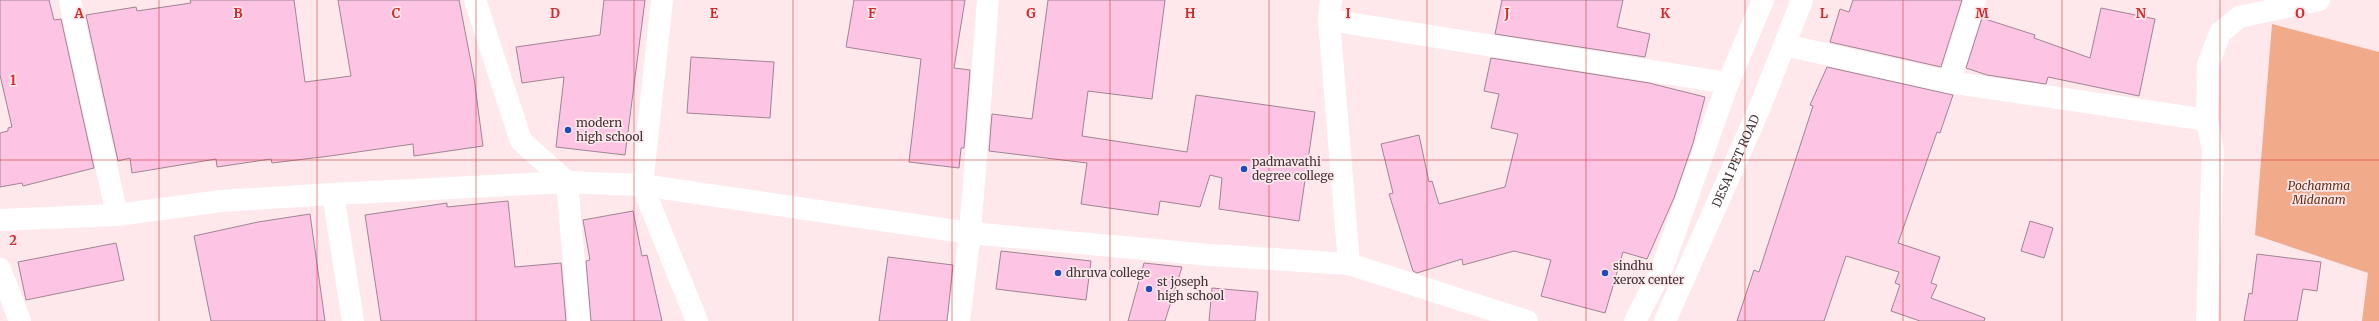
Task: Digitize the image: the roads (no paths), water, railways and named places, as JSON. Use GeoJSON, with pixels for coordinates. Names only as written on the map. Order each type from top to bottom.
{"type":"FeatureCollection","features":[{"type":"Feature","properties":{"kind":"street"},"geometry":{"type":"LineString","coordinates":[[74,0],[117,215]]}},
{"type":"Feature","properties":{"kind":"street"},"geometry":{"type":"LineString","coordinates":[[475,0],[521,140],[567,182],[579,321]]}},
{"type":"Feature","properties":{"kind":"street"},"geometry":{"type":"LineString","coordinates":[[662,0],[642,185],[697,321]]}},
{"type":"Feature","properties":{"kind":"street"},"geometry":{"type":"LineString","coordinates":[[959,321],[970,233],[988,0]]}},
{"type":"Feature","properties":{"kind":"street"},"geometry":{"type":"LineString","coordinates":[[1635,321],[1661,271],[1728,83],[1763,0]]}},
{"type":"Feature","properties":{"kind":"street","name":"DESAI PET ROAD"},"geometry":{"type":"LineString","coordinates":[[1665,321],[1760,107],[1802,0]]}},
{"type":"Feature","properties":{"kind":"street"},"geometry":{"type":"LineString","coordinates":[[1948,82],[1975,0]]}},
{"type":"Feature","properties":{"kind":"street"},"geometry":{"type":"LineString","coordinates":[[2207,321],[2213,150],[2207,120],[2208,65],[2220,33],[2239,17],[2319,0]]}},
{"type":"Feature","properties":{"kind":"street"},"geometry":{"type":"LineString","coordinates":[[1349,264],[1330,10],[1728,83]]}},
{"type":"Feature","properties":{"kind":"street"},"geometry":{"type":"LineString","coordinates":[[1785,45],[1948,82],[2207,120]]}},
{"type":"Feature","properties":{"kind":"street"},"geometry":{"type":"LineString","coordinates":[[0,220],[117,215],[221,202],[333,194],[567,182],[642,185],[970,233],[1210,254],[1349,264],[1527,321]]}},
{"type":"Feature","properties":{"kind":"street"},"geometry":{"type":"LineString","coordinates":[[333,194],[353,321]]}},
{"type":"Feature","properties":{"kind":"street"},"geometry":{"type":"LineString","coordinates":[[0,269],[20,321]]}},
{"type":"Feature","properties":{"kind":"place","name":"modern high school"},"geometry":{"type":"Point","coordinates":[568,130]}},
{"type":"Feature","properties":{"kind":"place","name":"padmavathi degree college"},"geometry":{"type":"Point","coordinates":[1244,169]}},
{"type":"Feature","properties":{"kind":"place","name":"dhruva college"},"geometry":{"type":"Point","coordinates":[1058,273]}},
{"type":"Feature","properties":{"kind":"place","name":"sindhu xerox center"},"geometry":{"type":"Point","coordinates":[1605,273]}},
{"type":"Feature","properties":{"kind":"place","name":"st joseph high school"},"geometry":{"type":"Point","coordinates":[1149,289]}},
{"type":"Feature","properties":{"kind":"park label","name":"Pochamma Midanam"},"geometry":{"type":"Point","coordinates":[2319,193]}}]}
